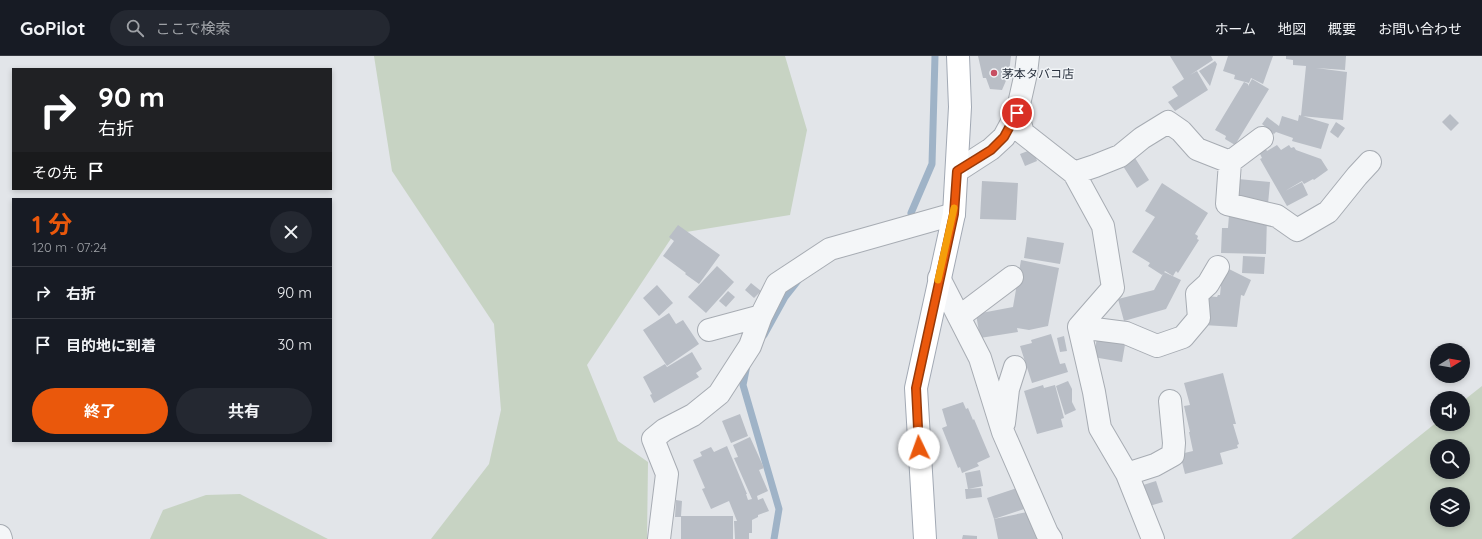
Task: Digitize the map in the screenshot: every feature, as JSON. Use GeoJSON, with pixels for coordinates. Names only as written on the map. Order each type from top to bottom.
{"type":"FeatureCollection","features":[{"type":"Feature","properties":{"kind":"main road"},"geometry":{"type":"LineString","coordinates":[[925,539],[916,388],[954,214],[960,107],[958,56]]}},
{"type":"Feature","properties":{"kind":"street"},"geometry":{"type":"LineString","coordinates":[[957,171],[991,150],[1004,137],[1017,113],[1026,73],[1028,56]]}},
{"type":"Feature","properties":{"kind":"street"},"geometry":{"type":"LineString","coordinates":[[1017,113],[1023,133],[1074,173],[1103,226],[1113,288],[1079,327]]}},
{"type":"Feature","properties":{"kind":"street"},"geometry":{"type":"LineString","coordinates":[[1074,173],[1120,156],[1142,138],[1168,122],[1181,131],[1197,149],[1230,162]]}},
{"type":"Feature","properties":{"kind":"street"},"geometry":{"type":"LineString","coordinates":[[1262,138],[1230,162],[1227,204],[1277,216],[1297,230],[1328,212],[1370,162]]}},
{"type":"Feature","properties":{"kind":"street"},"geometry":{"type":"LineString","coordinates":[[659,539],[667,474],[653,439],[664,430],[693,415],[719,394],[750,346],[761,316],[777,284],[830,249],[954,214]]}},
{"type":"Feature","properties":{"kind":"street"},"geometry":{"type":"LineString","coordinates":[[1079,327],[1126,333],[1157,346],[1184,337],[1199,318],[1197,294],[1208,284],[1218,268]]}},
{"type":"Feature","properties":{"kind":"street"},"geometry":{"type":"LineString","coordinates":[[959,317],[1012,277]]}},
{"type":"Feature","properties":{"kind":"street"},"geometry":{"type":"LineString","coordinates":[[939,278],[980,358],[1003,432],[1051,539]]}},
{"type":"Feature","properties":{"kind":"street"},"geometry":{"type":"LineString","coordinates":[[709,330],[761,316]]}},
{"type":"Feature","properties":{"kind":"street"},"geometry":{"type":"LineString","coordinates":[[1079,327],[1094,392],[1100,428],[1127,474],[1153,539]]}},
{"type":"Feature","properties":{"kind":"street"},"geometry":{"type":"LineString","coordinates":[[1003,432],[1008,389],[1015,367]]}},
{"type":"Feature","properties":{"kind":"street"},"geometry":{"type":"LineString","coordinates":[[1127,474],[1134,470],[1155,465],[1173,455],[1174,443],[1170,402]]}},
{"type":"Feature","properties":{"kind":"green space"},"geometry":{"type":"Polygon","coordinates":[[[374,56],[785,56],[807,130],[790,215],[674,234],[587,365],[618,441],[648,462],[647,539],[431,539],[489,464],[501,410],[494,324],[392,171],[374,56]]]}},
{"type":"Feature","properties":{"kind":"green space"},"geometry":{"type":"Polygon","coordinates":[[[1482,386],[1482,539],[1291,539],[1430,428],[1430,431],[1470,431],[1470,395],[1482,386]]]}},
{"type":"Feature","properties":{"kind":"green space"},"geometry":{"type":"Polygon","coordinates":[[[240,494],[328,539],[150,539],[163,510],[206,495],[240,494]]]}},
{"type":"Feature","properties":{"kind":"building","name":"茅本タバコ店"},"geometry":{"type":"Polygon","coordinates":[[[978,56],[1011,56],[1009,72],[1004,73],[1005,76],[1008,76],[1002,90],[990,89],[986,78],[983,78],[978,56]]]}},
{"type":"Feature","properties":{"kind":"building"},"geometry":{"type":"Polygon","coordinates":[[[1170,56],[1211,56],[1213,60],[1190,75],[1197,71],[1208,90],[1175,111],[1168,102],[1178,96],[1172,87],[1184,79],[1170,56]]]}},
{"type":"Feature","properties":{"kind":"building"},"geometry":{"type":"Polygon","coordinates":[[[1228,56],[1273,56],[1263,84],[1251,78],[1249,83],[1234,79],[1235,75],[1223,71],[1228,56]]]}},
{"type":"Feature","properties":{"kind":"building"},"geometry":{"type":"Polygon","coordinates":[[[1286,56],[1346,56],[1345,70],[1316,68],[1347,72],[1343,120],[1301,116],[1306,66],[1293,65],[1293,60],[1286,59],[1286,56]]]}},
{"type":"Feature","properties":{"kind":"building"},"geometry":{"type":"Polygon","coordinates":[[[1215,61],[1217,64],[1210,86],[1199,71],[1215,61]]]}},
{"type":"Feature","properties":{"kind":"building"},"geometry":{"type":"Polygon","coordinates":[[[1252,79],[1269,89],[1235,145],[1225,139],[1226,136],[1215,130],[1244,82],[1248,84],[1248,86],[1252,79]]]}},
{"type":"Feature","properties":{"kind":"building"},"geometry":{"type":"Polygon","coordinates":[[[1450,114],[1459,123],[1451,131],[1442,122],[1450,114]]]}},
{"type":"Feature","properties":{"kind":"building"},"geometry":{"type":"Polygon","coordinates":[[[1299,115],[1329,124],[1321,149],[1292,141],[1293,138],[1276,132],[1274,134],[1262,124],[1267,117],[1279,126],[1282,116],[1298,121],[1299,115]]]}},
{"type":"Feature","properties":{"kind":"building"},"geometry":{"type":"Polygon","coordinates":[[[1336,122],[1345,128],[1338,138],[1330,132],[1336,122]]]}},
{"type":"Feature","properties":{"kind":"building"},"geometry":{"type":"Polygon","coordinates":[[[1277,145],[1281,150],[1289,145],[1291,148],[1294,147],[1296,150],[1321,159],[1328,170],[1314,180],[1313,179],[1304,184],[1302,181],[1285,191],[1302,182],[1308,195],[1287,206],[1260,159],[1262,158],[1258,150],[1264,146],[1267,151],[1277,145]]]}},
{"type":"Feature","properties":{"kind":"building"},"geometry":{"type":"Polygon","coordinates":[[[1033,149],[1037,161],[1025,166],[1020,154],[1033,149]]]}},
{"type":"Feature","properties":{"kind":"building"},"geometry":{"type":"Polygon","coordinates":[[[1135,158],[1149,180],[1137,188],[1123,166],[1135,158]]]}},
{"type":"Feature","properties":{"kind":"building"},"geometry":{"type":"Polygon","coordinates":[[[1238,179],[1270,182],[1268,204],[1236,201],[1238,179]]]}},
{"type":"Feature","properties":{"kind":"building"},"geometry":{"type":"Polygon","coordinates":[[[982,181],[1018,183],[1016,220],[980,219],[982,181]]]}},
{"type":"Feature","properties":{"kind":"building"},"geometry":{"type":"Polygon","coordinates":[[[1162,183],[1208,213],[1195,234],[1198,236],[1197,239],[1199,240],[1178,273],[1176,271],[1173,276],[1165,271],[1162,275],[1148,266],[1150,263],[1132,252],[1155,217],[1145,211],[1162,183]]]}},
{"type":"Feature","properties":{"kind":"building"},"geometry":{"type":"Polygon","coordinates":[[[1229,215],[1267,217],[1266,254],[1221,253],[1222,228],[1228,228],[1229,215]]]}},
{"type":"Feature","properties":{"kind":"building"},"geometry":{"type":"Polygon","coordinates":[[[678,225],[720,255],[699,284],[663,256],[674,241],[669,237],[678,225]]]}},
{"type":"Feature","properties":{"kind":"building"},"geometry":{"type":"Polygon","coordinates":[[[1027,237],[1064,243],[1060,264],[1024,258],[1027,237]]]}},
{"type":"Feature","properties":{"kind":"building"},"geometry":{"type":"Polygon","coordinates":[[[1243,256],[1265,257],[1264,274],[1242,273],[1243,256]]]}},
{"type":"Feature","properties":{"kind":"building"},"geometry":{"type":"Polygon","coordinates":[[[1021,260],[1059,268],[1048,326],[1029,330],[1017,328],[1018,332],[980,338],[976,314],[1013,307],[1021,260]]]}},
{"type":"Feature","properties":{"kind":"building"},"geometry":{"type":"Polygon","coordinates":[[[717,266],[734,282],[706,313],[688,297],[717,266]]]}},
{"type":"Feature","properties":{"kind":"building"},"geometry":{"type":"Polygon","coordinates":[[[1225,267],[1251,280],[1244,296],[1241,295],[1237,327],[1203,325],[1207,296],[1217,297],[1220,295],[1221,285],[1217,283],[1225,267]]]}},
{"type":"Feature","properties":{"kind":"building"},"geometry":{"type":"Polygon","coordinates":[[[1164,272],[1181,280],[1166,309],[1124,321],[1118,299],[1154,290],[1164,272]]]}},
{"type":"Feature","properties":{"kind":"building"},"geometry":{"type":"Polygon","coordinates":[[[751,283],[761,291],[754,298],[745,290],[751,283]]]}},
{"type":"Feature","properties":{"kind":"building"},"geometry":{"type":"Polygon","coordinates":[[[657,285],[673,303],[659,316],[643,298],[657,285]]]}},
{"type":"Feature","properties":{"kind":"building"},"geometry":{"type":"Polygon","coordinates":[[[728,291],[735,297],[726,307],[719,301],[728,291]]]}},
{"type":"Feature","properties":{"kind":"building"},"geometry":{"type":"Polygon","coordinates":[[[669,313],[676,324],[683,320],[699,344],[667,366],[643,330],[669,313]]]}},
{"type":"Feature","properties":{"kind":"building"},"geometry":{"type":"Polygon","coordinates":[[[1051,334],[1060,364],[1065,363],[1068,372],[1032,383],[1020,346],[1032,343],[1031,340],[1051,334]]]}},
{"type":"Feature","properties":{"kind":"building"},"geometry":{"type":"Polygon","coordinates":[[[1098,334],[1126,339],[1122,362],[1093,357],[1098,334]]]}},
{"type":"Feature","properties":{"kind":"building"},"geometry":{"type":"Polygon","coordinates":[[[1064,336],[1067,351],[1060,352],[1057,338],[1064,336]]]}},
{"type":"Feature","properties":{"kind":"building"},"geometry":{"type":"Polygon","coordinates":[[[692,352],[702,369],[696,373],[699,377],[654,403],[650,395],[652,394],[643,377],[665,364],[667,367],[692,352]]]}},
{"type":"Feature","properties":{"kind":"building"},"geometry":{"type":"Polygon","coordinates":[[[1223,373],[1236,424],[1233,424],[1239,444],[1237,445],[1238,448],[1220,453],[1223,464],[1185,474],[1180,454],[1193,451],[1184,406],[1190,405],[1184,383],[1223,373]]]}},
{"type":"Feature","properties":{"kind":"building"},"geometry":{"type":"Polygon","coordinates":[[[1068,381],[1072,389],[1072,402],[1076,410],[1065,415],[1056,386],[1068,381]]]}},
{"type":"Feature","properties":{"kind":"building"},"geometry":{"type":"Polygon","coordinates":[[[1043,385],[1044,388],[1055,385],[1064,418],[1061,419],[1063,427],[1037,434],[1024,391],[1043,385]]]}},
{"type":"Feature","properties":{"kind":"building"},"geometry":{"type":"Polygon","coordinates":[[[963,402],[966,409],[968,408],[973,420],[974,419],[990,457],[977,463],[979,466],[962,473],[960,467],[958,468],[942,428],[947,426],[942,409],[963,402]]]}},
{"type":"Feature","properties":{"kind":"building"},"geometry":{"type":"Polygon","coordinates":[[[740,414],[748,436],[731,443],[722,421],[740,414]]]}},
{"type":"Feature","properties":{"kind":"building"},"geometry":{"type":"Polygon","coordinates":[[[750,437],[764,468],[759,470],[768,491],[757,496],[758,500],[763,498],[769,511],[758,515],[758,517],[752,520],[752,533],[749,533],[749,539],[735,539],[734,521],[737,521],[729,501],[711,509],[702,489],[705,488],[693,460],[702,456],[700,452],[711,447],[714,452],[727,446],[747,494],[748,500],[752,499],[734,458],[738,457],[733,445],[750,437]]]}},
{"type":"Feature","properties":{"kind":"building"},"geometry":{"type":"Polygon","coordinates":[[[980,470],[983,486],[968,489],[965,473],[980,470]]]}},
{"type":"Feature","properties":{"kind":"building"},"geometry":{"type":"Polygon","coordinates":[[[1156,481],[1163,502],[1146,507],[1140,486],[1156,481]]]}},
{"type":"Feature","properties":{"kind":"building"},"geometry":{"type":"Polygon","coordinates":[[[981,488],[982,497],[966,499],[965,489],[981,488]]]}},
{"type":"Feature","properties":{"kind":"building"},"geometry":{"type":"Polygon","coordinates":[[[1017,488],[1024,509],[994,519],[987,498],[1017,488]]]}},
{"type":"Feature","properties":{"kind":"building"},"geometry":{"type":"Polygon","coordinates":[[[676,500],[682,501],[681,516],[733,516],[733,539],[681,539],[681,517],[675,517],[676,500]]]}},
{"type":"Feature","properties":{"kind":"building"},"geometry":{"type":"Polygon","coordinates":[[[1032,511],[1038,539],[998,539],[994,519],[1032,511]]]}},
{"type":"Feature","properties":{"kind":"building"},"geometry":{"type":"Polygon","coordinates":[[[963,535],[977,536],[977,539],[962,539],[963,535]]]}},
{"type":"Feature","properties":{"kind":"waterway"},"geometry":{"type":"LineString","coordinates":[[911,213],[932,164],[935,56]]}},
{"type":"Feature","properties":{"kind":"waterway"},"geometry":{"type":"LineString","coordinates":[[764,335],[785,297],[800,278]]}},
{"type":"Feature","properties":{"kind":"waterway"},"geometry":{"type":"LineString","coordinates":[[747,365],[743,385],[779,509],[774,539]]}},
{"type":"Feature","properties":{"kind":"slow traffic"},"geometry":{"type":"LineString","coordinates":[[938,280],[954,214],[954,208]]}},
{"type":"Feature","properties":{"kind":"place","name":"茅本タバコ店"},"geometry":{"type":"Point","coordinates":[994,73]}},
{"type":"Feature","properties":{"kind":"route"},"geometry":{"type":"LineString","coordinates":[[919,448],[916,388],[954,214],[957,171],[991,150],[1004,137],[1017,113]]}}]}
